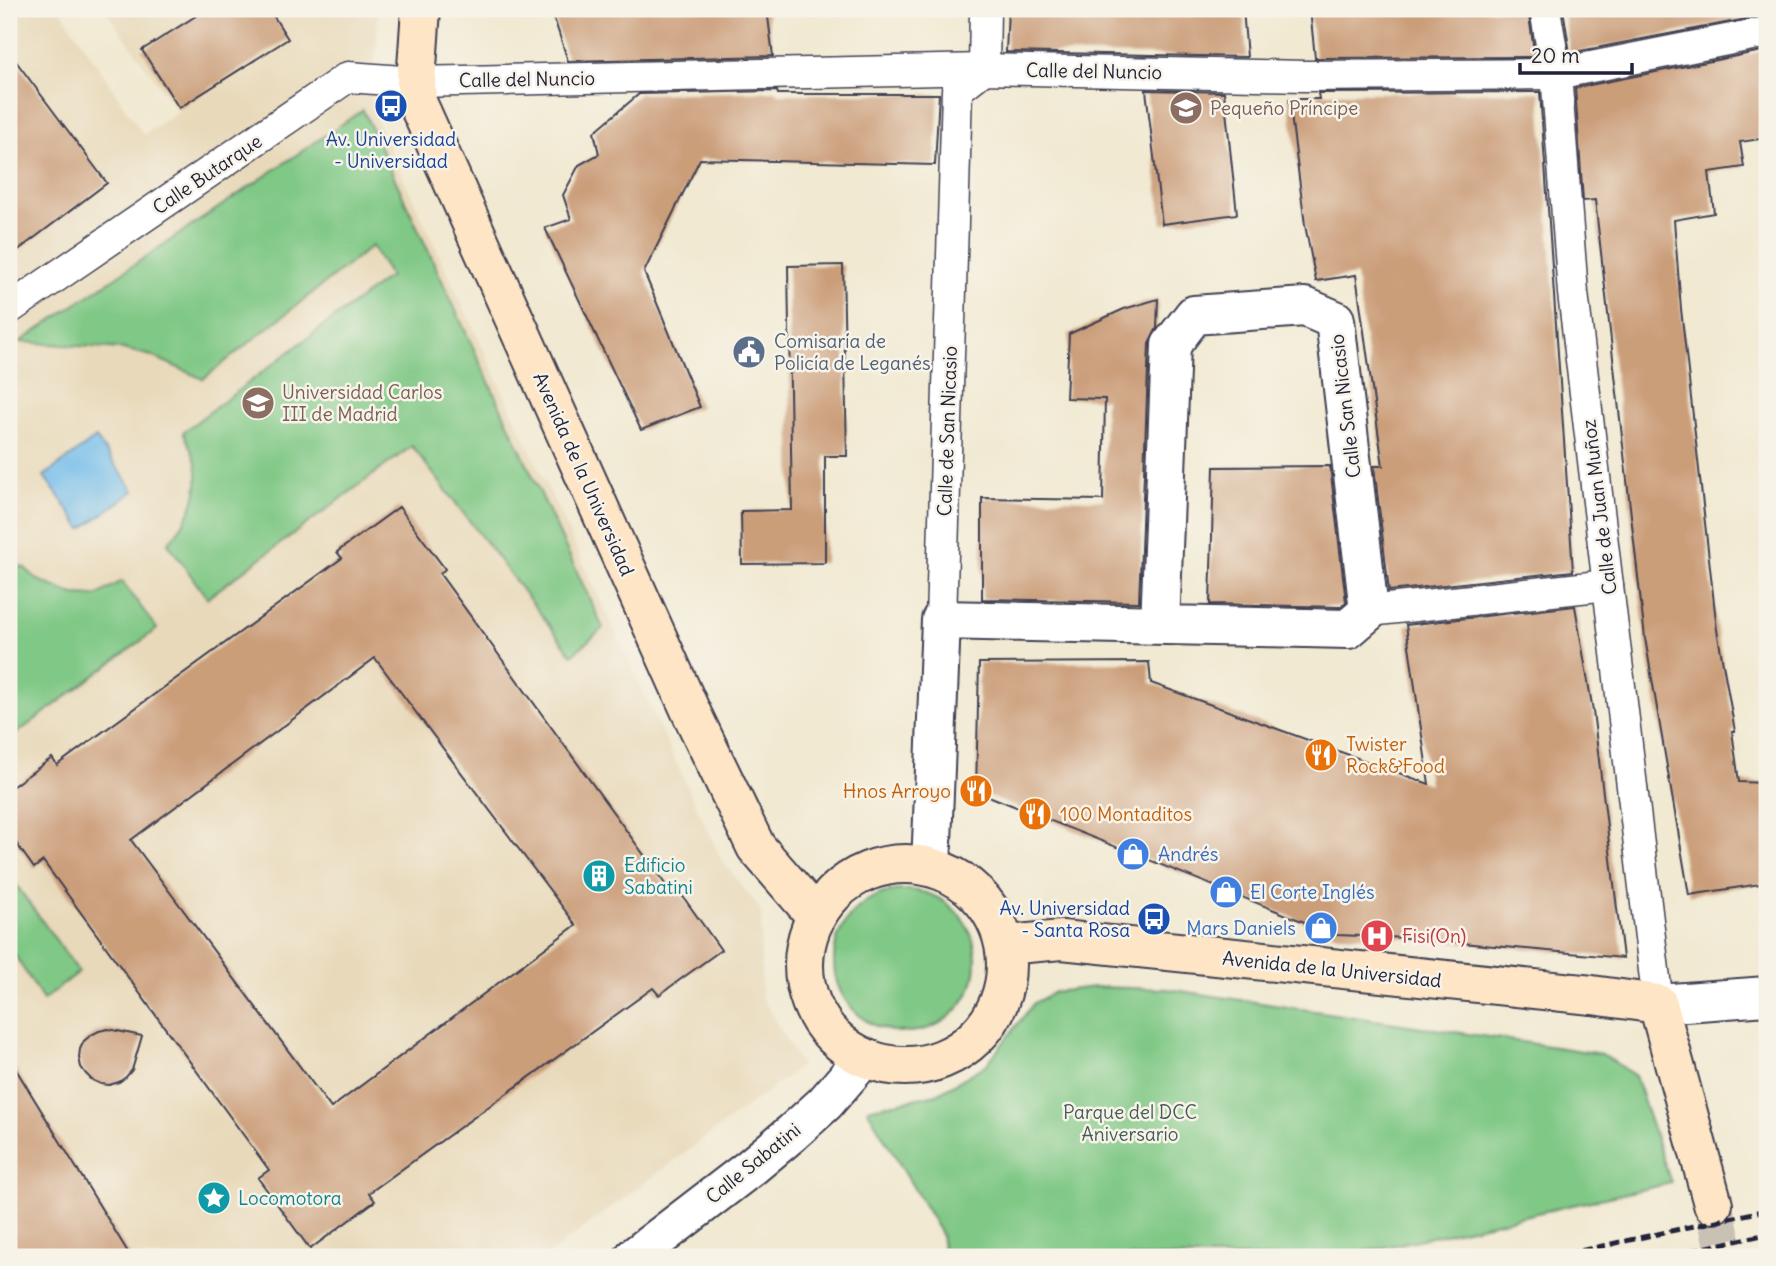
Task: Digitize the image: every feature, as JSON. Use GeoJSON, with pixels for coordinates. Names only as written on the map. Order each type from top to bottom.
{"type":"FeatureCollection","features":[{"type":"Feature","properties":{"kind":"main road","name":"Avenida de la Universidad"},"geometry":{"type":"LineString","coordinates":[[421,9],[417,102],[681,690],[756,847],[816,916]]}},
{"type":"Feature","properties":{"kind":"main road"},"geometry":{"type":"LineString","coordinates":[[905,863],[932,867],[965,883],[991,910],[1005,945],[1007,976],[999,1007],[982,1034],[957,1054],[926,1065],[895,1067],[864,1058],[840,1044],[821,1023],[809,998],[803,971],[806,943],[816,916],[832,894],[853,877],[878,867],[905,863]]}},
{"type":"Feature","properties":{"kind":"main road","name":"Avenida de la Universidad"},"geometry":{"type":"LineString","coordinates":[[1005,945],[1062,940],[1658,1004]]}},
{"type":"Feature","properties":{"kind":"main road"},"geometry":{"type":"LineString","coordinates":[[1658,1004],[1713,1204]]}},
{"type":"Feature","properties":{"kind":"street"},"geometry":{"type":"LineString","coordinates":[[984,69],[985,9]]}},
{"type":"Feature","properties":{"kind":"street","name":"Calle de Juan Muñoz"},"geometry":{"type":"LineString","coordinates":[[1545,9],[1556,74],[1573,293],[1658,1004]]}},
{"type":"Feature","properties":{"kind":"street","name":"Calle del Nuncio"},"geometry":{"type":"LineString","coordinates":[[416,82],[984,69],[1304,76],[1556,74],[1767,32]]}},
{"type":"Feature","properties":{"kind":"street","name":"Calle de San Nicasio"},"geometry":{"type":"LineString","coordinates":[[932,867],[957,90],[984,69]]}},
{"type":"Feature","properties":{"kind":"street","name":"Calle Butarque"},"geometry":{"type":"LineString","coordinates":[[9,309],[348,77],[416,82]]}},
{"type":"Feature","properties":{"kind":"street","name":"Calle San Nicasio"},"geometry":{"type":"LineString","coordinates":[[1160,625],[1171,345],[1194,315],[1305,307],[1335,320],[1369,611]]}},
{"type":"Feature","properties":{"kind":"street"},"geometry":{"type":"LineString","coordinates":[[941,620],[1348,629],[1369,611],[1608,585]]}},
{"type":"Feature","properties":{"kind":"street"},"geometry":{"type":"LineString","coordinates":[[1658,1004],[1767,996]]}},
{"type":"Feature","properties":{"kind":"street","name":"Calle Sabatini"},"geometry":{"type":"LineString","coordinates":[[634,1257],[792,1133],[825,1103],[864,1058]]}},
{"type":"Feature","properties":{"kind":"shaded area","name":"Universidad Carlos III de Madrid"},"geometry":{"type":"Polygon","coordinates":[[[9,9],[60,9],[143,135],[178,112],[105,9],[379,9],[371,109],[722,861],[761,911],[761,996],[801,1066],[545,1257],[9,1257],[9,9]]]}},
{"type":"Feature","properties":{"kind":"green space"},"geometry":{"type":"Polygon","coordinates":[[[363,110],[603,628],[572,655],[412,446],[207,598],[168,543],[182,526],[192,506],[197,485],[196,463],[183,432],[390,276],[372,246],[203,379],[152,356],[123,349],[20,342],[363,110]]]}},
{"type":"Feature","properties":{"kind":"green space"},"geometry":{"type":"Polygon","coordinates":[[[13,564],[25,568],[38,580],[74,595],[96,596],[122,581],[157,629],[9,739],[9,567],[13,564]]]}},
{"type":"Feature","properties":{"kind":"green space"},"geometry":{"type":"Polygon","coordinates":[[[9,875],[79,972],[43,1000],[9,946],[9,875]]]}},
{"type":"Feature","properties":{"kind":"green space"},"geometry":{"type":"Polygon","coordinates":[[[905,890],[932,895],[955,911],[971,934],[976,961],[971,988],[955,1011],[932,1027],[905,1032],[878,1027],[855,1011],[839,988],[834,961],[839,934],[855,911],[878,895],[905,890]]]}},
{"type":"Feature","properties":{"kind":"green space","name":"Parque del DCC Aniversario"},"geometry":{"type":"Polygon","coordinates":[[[1094,987],[1167,989],[1602,1054],[1635,1076],[1671,1183],[1342,1257],[944,1257],[941,1234],[867,1109],[937,1094],[986,1065],[1034,1003],[1055,992],[1094,987]]]}},
{"type":"Feature","properties":{"kind":"water"},"geometry":{"type":"Polygon","coordinates":[[[96,438],[134,491],[82,529],[44,476],[96,438]]]}},
{"type":"Feature","properties":{"kind":"building"},"geometry":{"type":"Polygon","coordinates":[[[207,9],[269,9],[288,39],[179,108],[142,50],[207,9]]]}},
{"type":"Feature","properties":{"kind":"building"},"geometry":{"type":"Polygon","coordinates":[[[551,9],[767,9],[773,56],[568,61],[551,9]]]}},
{"type":"Feature","properties":{"kind":"building"},"geometry":{"type":"Polygon","coordinates":[[[1008,9],[1243,9],[1247,57],[1006,52],[1008,9]]]}},
{"type":"Feature","properties":{"kind":"building"},"geometry":{"type":"Polygon","coordinates":[[[1310,9],[1528,9],[1535,57],[1315,58],[1310,9]]]}},
{"type":"Feature","properties":{"kind":"building"},"geometry":{"type":"Polygon","coordinates":[[[1563,9],[1767,9],[1767,15],[1570,53],[1563,9]]]}},
{"type":"Feature","properties":{"kind":"building"},"geometry":{"type":"Polygon","coordinates":[[[1767,50],[1767,138],[1740,142],[1744,167],[1709,172],[1714,213],[1674,220],[1681,309],[1717,630],[1735,731],[1732,731],[1739,782],[1767,783],[1767,883],[1689,895],[1645,638],[1595,200],[1583,201],[1575,88],[1767,50]]]}},
{"type":"Feature","properties":{"kind":"building"},"geometry":{"type":"Polygon","coordinates":[[[9,52],[107,183],[9,257],[9,52]]]}},
{"type":"Feature","properties":{"kind":"building"},"geometry":{"type":"Polygon","coordinates":[[[1146,90],[1224,92],[1237,214],[1162,224],[1146,90]]]}},
{"type":"Feature","properties":{"kind":"building"},"geometry":{"type":"Polygon","coordinates":[[[777,91],[778,94],[939,94],[935,165],[700,159],[644,272],[700,407],[641,430],[545,228],[571,219],[563,195],[579,165],[599,154],[594,132],[639,94],[777,91]]]}},
{"type":"Feature","properties":{"kind":"building"},"geometry":{"type":"Polygon","coordinates":[[[1540,92],[1573,571],[1389,591],[1374,466],[1383,466],[1356,275],[1316,281],[1305,225],[1289,99],[1319,99],[1318,93],[1540,92]]]}},
{"type":"Feature","properties":{"kind":"building"},"geometry":{"type":"Polygon","coordinates":[[[843,265],[847,456],[825,456],[825,563],[742,564],[741,511],[792,510],[788,266],[843,265]]]}},
{"type":"Feature","properties":{"kind":"building"},"geometry":{"type":"Polygon","coordinates":[[[1158,299],[1157,328],[1149,344],[1139,602],[982,599],[982,498],[1103,500],[1105,399],[1066,398],[1069,334],[1124,309],[1158,299]]]}},
{"type":"Feature","properties":{"kind":"building"},"geometry":{"type":"Polygon","coordinates":[[[1330,466],[1346,602],[1340,607],[1210,604],[1214,467],[1330,466]]]}},
{"type":"Feature","properties":{"kind":"building","name":"Edificio Sabatini"},"geometry":{"type":"Polygon","coordinates":[[[399,507],[445,569],[440,574],[668,888],[674,884],[721,950],[659,995],[653,988],[369,1193],[375,1201],[310,1249],[258,1178],[269,1170],[43,861],[34,868],[9,833],[9,789],[52,758],[57,765],[342,558],[337,552],[399,507]],[[375,658],[131,840],[331,1108],[576,925],[375,658]]]}},
{"type":"Feature","properties":{"kind":"building"},"geometry":{"type":"Polygon","coordinates":[[[1575,606],[1593,711],[1623,958],[1409,938],[1337,935],[976,791],[979,663],[1149,662],[1151,683],[1429,784],[1406,625],[1575,606]]]}},
{"type":"Feature","properties":{"kind":"building"},"geometry":{"type":"Polygon","coordinates":[[[108,1029],[142,1036],[132,1070],[119,1082],[109,1085],[92,1080],[81,1067],[79,1058],[84,1041],[99,1031],[108,1029]]]}},
{"type":"Feature","properties":{"kind":"building"},"geometry":{"type":"Polygon","coordinates":[[[9,1058],[131,1257],[58,1257],[9,1251],[9,1058]]]}},
{"type":"Feature","properties":{"kind":"tunnel"},"geometry":{"type":"LineString","coordinates":[[1713,1204],[1726,1257]]}},
{"type":"Feature","properties":{"kind":"railway"},"geometry":{"type":"LineString","coordinates":[[1552,1257],[1767,1210]]}},
{"type":"Feature","properties":{"kind":"railway"},"geometry":{"type":"LineString","coordinates":[[1662,1257],[1767,1234]]}},
{"type":"Feature","properties":{"kind":"place","name":"Av. Universidad - Universidad"},"geometry":{"type":"Point","coordinates":[391,106]}},
{"type":"Feature","properties":{"kind":"place","name":"Pequeño Príncipe"},"geometry":{"type":"Point","coordinates":[1186,108]}},
{"type":"Feature","properties":{"kind":"place","name":"Comisaría de Policía de Leganés"},"geometry":{"type":"Point","coordinates":[749,352]}},
{"type":"Feature","properties":{"kind":"place","name":"Universidad Carlos III de Madrid"},"geometry":{"type":"Point","coordinates":[258,403]}},
{"type":"Feature","properties":{"kind":"place","name":"Twister Rock&Food"},"geometry":{"type":"Point","coordinates":[1321,755]}},
{"type":"Feature","properties":{"kind":"place","name":"Hnos Arroyo"},"geometry":{"type":"Point","coordinates":[976,791]}},
{"type":"Feature","properties":{"kind":"place","name":"100 Montaditos"},"geometry":{"type":"Point","coordinates":[1035,814]}},
{"type":"Feature","properties":{"kind":"place","name":"Andrés"},"geometry":{"type":"Point","coordinates":[1133,854]}},
{"type":"Feature","properties":{"kind":"place","name":"Edificio Sabatini"},"geometry":{"type":"Point","coordinates":[599,876]}},
{"type":"Feature","properties":{"kind":"place","name":"El Corte Inglés"},"geometry":{"type":"Point","coordinates":[1226,892]}},
{"type":"Feature","properties":{"kind":"place","name":"Av. Universidad - Santa Rosa"},"geometry":{"type":"Point","coordinates":[1154,919]}},
{"type":"Feature","properties":{"kind":"place","name":"Mars Daniels"},"geometry":{"type":"Point","coordinates":[1321,928]}},
{"type":"Feature","properties":{"kind":"place","name":"Fisi(On)"},"geometry":{"type":"Point","coordinates":[1377,936]}},
{"type":"Feature","properties":{"kind":"place","name":"Locomotora"},"geometry":{"type":"Point","coordinates":[214,1198]}}]}
